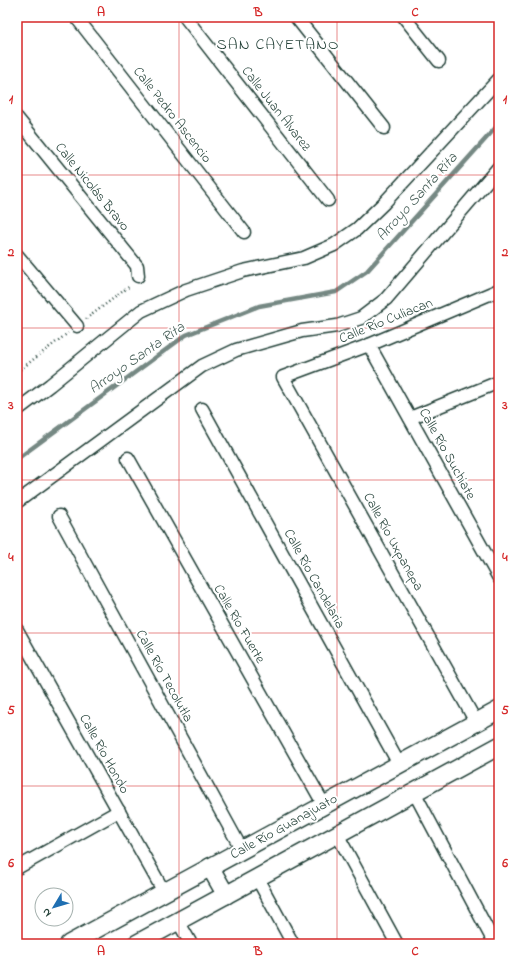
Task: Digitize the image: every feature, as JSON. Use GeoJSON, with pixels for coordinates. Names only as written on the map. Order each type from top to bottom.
{"type":"FeatureCollection","features":[{"type":"Feature","properties":{"kind":"street","name":"Calle Pedro Ascencio"},"geometry":{"type":"LineString","coordinates":[[76,17],[244,232]]}},
{"type":"Feature","properties":{"kind":"street","name":"Calle Juan Álvarez"},"geometry":{"type":"LineString","coordinates":[[185,17],[328,200]]}},
{"type":"Feature","properties":{"kind":"street"},"geometry":{"type":"LineString","coordinates":[[296,17],[384,128]]}},
{"type":"Feature","properties":{"kind":"street"},"geometry":{"type":"LineString","coordinates":[[404,17],[439,61]]}},
{"type":"Feature","properties":{"kind":"street"},"geometry":{"type":"LineString","coordinates":[[17,410],[141,311],[186,290],[243,270],[304,258],[334,246],[357,229],[384,203],[499,79]]}},
{"type":"Feature","properties":{"kind":"street","name":"Calle Nicolás Bravo"},"geometry":{"type":"LineString","coordinates":[[17,118],[137,266],[138,276]]}},
{"type":"Feature","properties":{"kind":"street"},"geometry":{"type":"LineString","coordinates":[[17,502],[202,366],[236,350],[302,331],[337,326],[361,318],[386,299],[499,167]]}},
{"type":"Feature","properties":{"kind":"street"},"geometry":{"type":"LineString","coordinates":[[17,255],[77,326]]}},
{"type":"Feature","properties":{"kind":"street","name":"Calle Río Culiacan"},"geometry":{"type":"LineString","coordinates":[[283,377],[369,345],[499,290]]}},
{"type":"Feature","properties":{"kind":"street","name":"Calle Río Suchiate"},"geometry":{"type":"LineString","coordinates":[[369,345],[499,578]]}},
{"type":"Feature","properties":{"kind":"street","name":"Calle Río Uxpanepa"},"geometry":{"type":"LineString","coordinates":[[283,377],[476,722]]}},
{"type":"Feature","properties":{"kind":"street"},"geometry":{"type":"LineString","coordinates":[[410,418],[499,382]]}},
{"type":"Feature","properties":{"kind":"street","name":"Calle Río Candelaria"},"geometry":{"type":"LineString","coordinates":[[202,409],[399,764]]}},
{"type":"Feature","properties":{"kind":"street","name":"Calle Río Fuerte"},"geometry":{"type":"LineString","coordinates":[[128,458],[324,805]]}},
{"type":"Feature","properties":{"kind":"street","name":"Calle Río Tecolutla"},"geometry":{"type":"LineString","coordinates":[[59,516],[242,850]]}},
{"type":"Feature","properties":{"kind":"street","name":"Calle Río Hondo"},"geometry":{"type":"LineString","coordinates":[[17,630],[164,892]]}},
{"type":"Feature","properties":{"kind":"street","name":"Calle Río Guanajuato"},"geometry":{"type":"LineString","coordinates":[[69,944],[499,710]]}},
{"type":"Feature","properties":{"kind":"street"},"geometry":{"type":"LineString","coordinates":[[136,944],[414,792],[497,752]]}},
{"type":"Feature","properties":{"kind":"street"},"geometry":{"type":"LineString","coordinates":[[414,792],[495,944]]}},
{"type":"Feature","properties":{"kind":"street"},"geometry":{"type":"LineString","coordinates":[[17,868],[119,811]]}},
{"type":"Feature","properties":{"kind":"street"},"geometry":{"type":"LineString","coordinates":[[337,834],[397,944]]}},
{"type":"Feature","properties":{"kind":"street"},"geometry":{"type":"LineString","coordinates":[[210,867],[226,895]]}},
{"type":"Feature","properties":{"kind":"street"},"geometry":{"type":"LineString","coordinates":[[257,878],[293,944]]}},
{"type":"Feature","properties":{"kind":"street"},"geometry":{"type":"LineString","coordinates":[[178,921],[191,944]]}},
{"type":"Feature","properties":{"kind":"waterway","name":"Arroyo Santa Rita"},"geometry":{"type":"LineString","coordinates":[[17,459],[186,335],[259,306],[336,292],[367,271],[499,124]]}},
{"type":"Feature","properties":{"kind":"district","name":"SAN CAYETANO"},"geometry":{"type":"Point","coordinates":[278,45]}}]}
